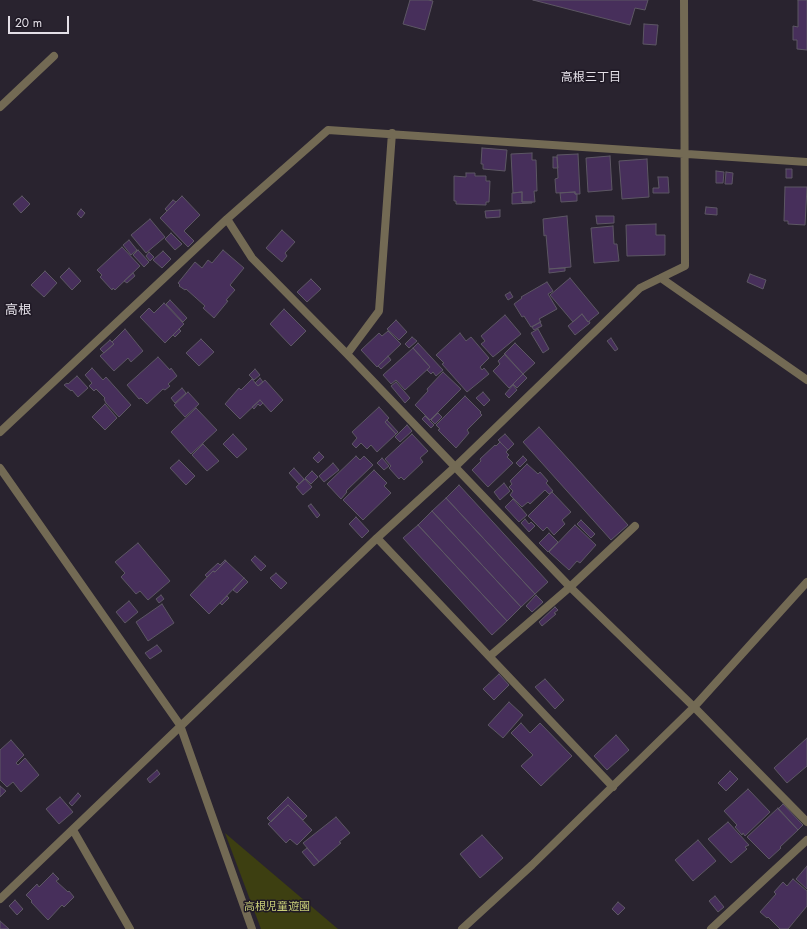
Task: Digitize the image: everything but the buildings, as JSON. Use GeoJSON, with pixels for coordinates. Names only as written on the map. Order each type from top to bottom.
{"type":"FeatureCollection","features":[{"type":"Feature","properties":{"kind":"street"},"geometry":{"type":"LineString","coordinates":[[0,899],[180,725],[377,538],[456,466],[640,288],[685,266],[684,0]]}},
{"type":"Feature","properties":{"kind":"street"},"geometry":{"type":"LineString","coordinates":[[0,107],[54,56]]}},
{"type":"Feature","properties":{"kind":"street"},"geometry":{"type":"LineString","coordinates":[[0,432],[227,219],[328,130],[392,133],[807,162]]}},
{"type":"Feature","properties":{"kind":"street"},"geometry":{"type":"LineString","coordinates":[[347,354],[379,311],[392,133]]}},
{"type":"Feature","properties":{"kind":"street"},"geometry":{"type":"LineString","coordinates":[[227,219],[252,258],[456,466],[570,587],[694,707],[807,822]]}},
{"type":"Feature","properties":{"kind":"street"},"geometry":{"type":"LineString","coordinates":[[661,278],[807,380]]}},
{"type":"Feature","properties":{"kind":"street"},"geometry":{"type":"LineString","coordinates":[[0,468],[180,725],[252,929]]}},
{"type":"Feature","properties":{"kind":"street"},"geometry":{"type":"LineString","coordinates":[[490,656],[570,587],[635,526]]}},
{"type":"Feature","properties":{"kind":"street"},"geometry":{"type":"LineString","coordinates":[[377,538],[613,788]]}},
{"type":"Feature","properties":{"kind":"street"},"geometry":{"type":"LineString","coordinates":[[462,929],[613,788],[694,707],[807,582]]}},
{"type":"Feature","properties":{"kind":"street"},"geometry":{"type":"LineString","coordinates":[[73,830],[130,929]]}},
{"type":"Feature","properties":{"kind":"street"},"geometry":{"type":"LineString","coordinates":[[711,929],[807,840]]}},
{"type":"Feature","properties":{"kind":"green space","name":"高根児童遊園"},"geometry":{"type":"Polygon","coordinates":[[[225,833],[338,929],[261,929],[225,833]]]}},
{"type":"Feature","properties":{"kind":"district","name":"高根三丁目"},"geometry":{"type":"Point","coordinates":[591,78]}},
{"type":"Feature","properties":{"kind":"district","name":"高根"},"geometry":{"type":"Point","coordinates":[18,311]}}]}
